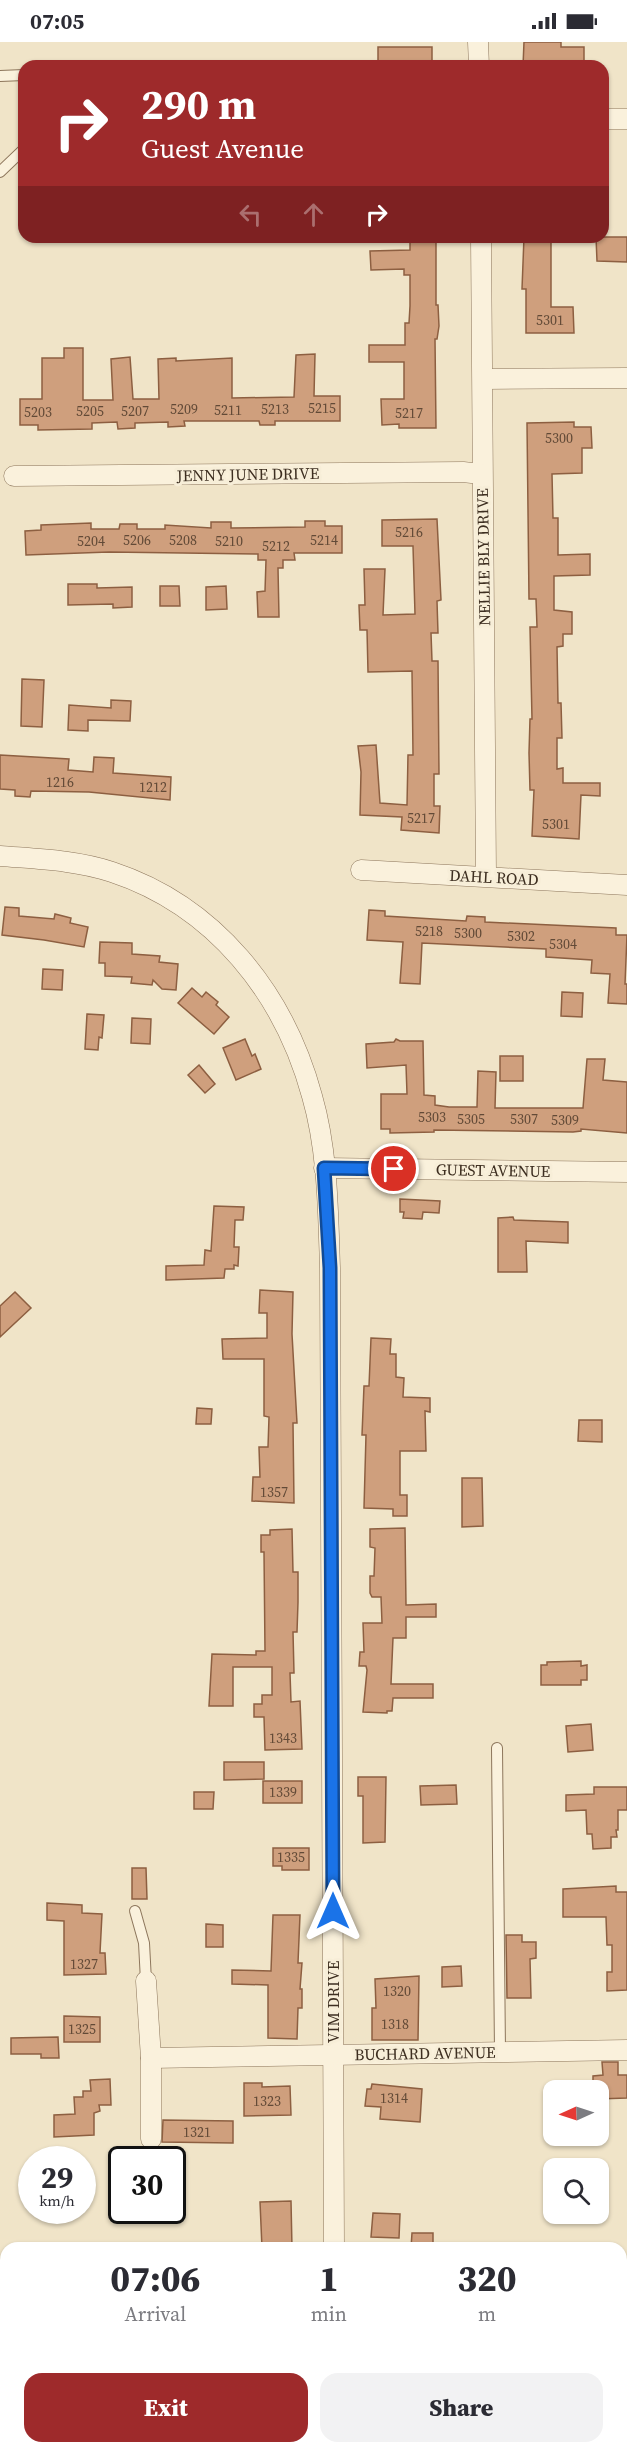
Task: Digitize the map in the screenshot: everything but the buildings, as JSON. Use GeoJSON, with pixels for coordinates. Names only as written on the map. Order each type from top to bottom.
{"type":"FeatureCollection","features":[{"type":"Feature","properties":{"kind":"street"},"geometry":{"type":"LineString","coordinates":[[478,42],[478,60]]}},
{"type":"Feature","properties":{"kind":"street"},"geometry":{"type":"LineString","coordinates":[[609,119],[627,119]]}},
{"type":"Feature","properties":{"kind":"street","name":"NELLIE BLY DRIVE"},"geometry":{"type":"LineString","coordinates":[[481,243],[483,379],[481,474],[486,876]]}},
{"type":"Feature","properties":{"kind":"street"},"geometry":{"type":"LineString","coordinates":[[483,379],[627,378]]}},
{"type":"Feature","properties":{"kind":"street","name":"JENNY JUNE DRIVE"},"geometry":{"type":"LineString","coordinates":[[14,476],[463,472],[481,474]]}},
{"type":"Feature","properties":{"kind":"street","name":"VIM DRIVE"},"geometry":{"type":"LineString","coordinates":[[0,856],[77,864],[111,871],[174,899],[205,922],[230,945],[255,974],[279,1011],[313,1097],[324,1168],[330,1268],[334,2242]]}},
{"type":"Feature","properties":{"kind":"street","name":"DAHL ROAD"},"geometry":{"type":"LineString","coordinates":[[361,870],[627,885]]}},
{"type":"Feature","properties":{"kind":"street","name":"GUEST AVENUE"},"geometry":{"type":"LineString","coordinates":[[324,1168],[627,1172]]}},
{"type":"Feature","properties":{"kind":"street"},"geometry":{"type":"LineString","coordinates":[[146,1981],[152,2058],[151,2139]]}},
{"type":"Feature","properties":{"kind":"street","name":"BUCHARD AVENUE"},"geometry":{"type":"LineString","coordinates":[[152,2058],[627,2050]]}},
{"type":"Feature","properties":{"kind":"lane"},"geometry":{"type":"LineString","coordinates":[[0,76],[18,75]]}},
{"type":"Feature","properties":{"kind":"lane"},"geometry":{"type":"LineString","coordinates":[[0,172],[18,155]]}},
{"type":"Feature","properties":{"kind":"lane"},"geometry":{"type":"LineString","coordinates":[[497,1748],[500,2052]]}},
{"type":"Feature","properties":{"kind":"lane"},"geometry":{"type":"LineString","coordinates":[[135,1911],[144,1943],[146,1981]]}},
{"type":"Feature","properties":{"kind":"route"},"geometry":{"type":"LineString","coordinates":[[333,1911],[330,1268],[324,1168],[394,1169]]}}]}
